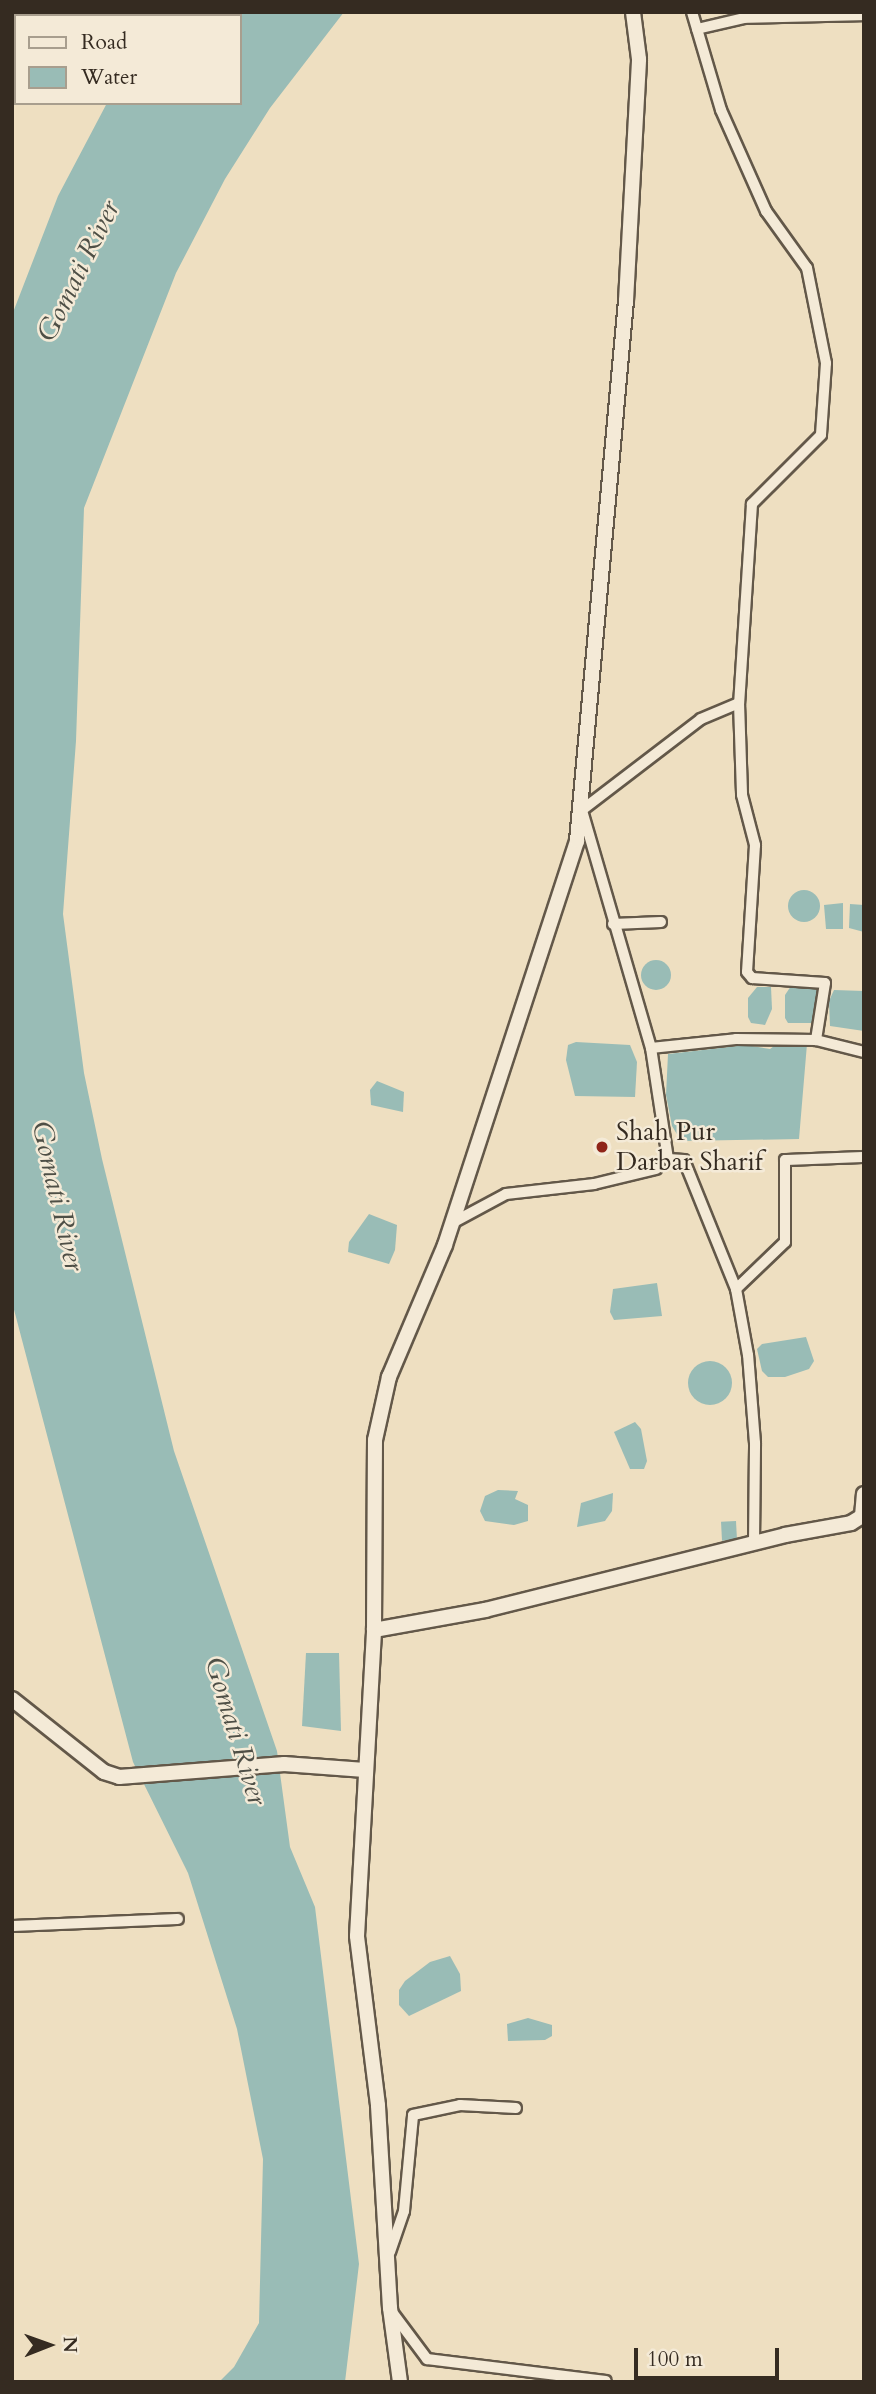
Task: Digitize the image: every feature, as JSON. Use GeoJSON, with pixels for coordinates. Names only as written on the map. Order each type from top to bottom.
{"type":"FeatureCollection","features":[{"type":"Feature","properties":{"kind":"main road"},"geometry":{"type":"LineString","coordinates":[[400,2382],[390,2308],[390,2252],[357,1936],[374,1630],[375,1440],[389,1377],[452,1224],[568,870],[582,810],[637,128],[639,59],[633,12]]}},
{"type":"Feature","properties":{"kind":"main road"},"geometry":{"type":"LineString","coordinates":[[374,1630],[497,1607],[754,1543],[851,1523],[862,1516],[864,1494]]}},
{"type":"Feature","properties":{"kind":"main road"},"geometry":{"type":"LineString","coordinates":[[12,1699],[104,1772],[135,1778],[284,1764],[365,1770]]}},
{"type":"Feature","properties":{"kind":"street"},"geometry":{"type":"LineString","coordinates":[[692,12],[721,110],[766,211],[807,268],[826,363],[821,435],[752,504],[739,704],[742,795],[755,845],[747,972],[752,978],[825,983],[816,1040]]}},
{"type":"Feature","properties":{"kind":"street"},"geometry":{"type":"LineString","coordinates":[[697,29],[744,18],[864,15]]}},
{"type":"Feature","properties":{"kind":"street"},"geometry":{"type":"LineString","coordinates":[[739,704],[701,719],[582,810],[651,1048],[667,1159],[684,1160],[736,1289],[748,1355],[755,1443],[754,1543]]}},
{"type":"Feature","properties":{"kind":"street"},"geometry":{"type":"LineString","coordinates":[[613,924],[661,922]]}},
{"type":"Feature","properties":{"kind":"street"},"geometry":{"type":"LineString","coordinates":[[651,1048],[736,1040],[816,1040],[864,1052]]}},
{"type":"Feature","properties":{"kind":"street"},"geometry":{"type":"LineString","coordinates":[[736,1289],[747,1284],[785,1242],[785,1160],[864,1157]]}},
{"type":"Feature","properties":{"kind":"street"},"geometry":{"type":"LineString","coordinates":[[452,1224],[506,1194],[594,1184],[656,1169]]}},
{"type":"Feature","properties":{"kind":"street"},"geometry":{"type":"LineString","coordinates":[[12,1926],[178,1919]]}},
{"type":"Feature","properties":{"kind":"street"},"geometry":{"type":"LineString","coordinates":[[390,2252],[404,2211],[413,2115],[460,2105],[516,2108]]}},
{"type":"Feature","properties":{"kind":"street"},"geometry":{"type":"LineString","coordinates":[[390,2308],[427,2359],[606,2381]]}},
{"type":"Feature","properties":{"kind":"water","name":"Gomati River"},"geometry":{"type":"Polygon","coordinates":[[[344,12],[270,108],[225,179],[176,273],[84,508],[76,741],[63,914],[84,1073],[102,1159],[174,1451],[277,1751],[290,1847],[315,1907],[359,2264],[345,2382],[219,2382],[234,2367],[259,2323],[263,2159],[237,2029],[188,1873],[133,1762],[12,1302],[12,315],[58,196],[106,105],[242,105],[242,14],[206,14],[344,12]]]}},
{"type":"Feature","properties":{"kind":"water"},"geometry":{"type":"Polygon","coordinates":[[[804,890],[815,895],[820,906],[815,917],[804,922],[793,917],[788,906],[793,895],[804,890]]]}},
{"type":"Feature","properties":{"kind":"water"},"geometry":{"type":"Polygon","coordinates":[[[843,903],[843,929],[826,929],[824,905],[843,903]]]}},
{"type":"Feature","properties":{"kind":"water"},"geometry":{"type":"Polygon","coordinates":[[[850,904],[864,905],[864,932],[849,928],[850,904]]]}},
{"type":"Feature","properties":{"kind":"water"},"geometry":{"type":"Polygon","coordinates":[[[656,960],[667,964],[671,975],[667,986],[656,990],[645,986],[641,975],[645,964],[656,960]]]}},
{"type":"Feature","properties":{"kind":"water"},"geometry":{"type":"Polygon","coordinates":[[[791,986],[820,987],[816,1018],[811,1023],[788,1023],[785,1018],[785,995],[791,986]]]}},
{"type":"Feature","properties":{"kind":"water"},"geometry":{"type":"Polygon","coordinates":[[[757,987],[771,987],[772,1009],[765,1025],[751,1023],[748,1017],[748,998],[757,987]]]}},
{"type":"Feature","properties":{"kind":"water"},"geometry":{"type":"Polygon","coordinates":[[[834,990],[864,991],[864,1031],[830,1026],[829,1001],[834,990]]]}},
{"type":"Feature","properties":{"kind":"water"},"geometry":{"type":"Polygon","coordinates":[[[576,1042],[630,1045],[637,1062],[635,1097],[575,1096],[566,1060],[568,1045],[576,1042]]]}},
{"type":"Feature","properties":{"kind":"water"},"geometry":{"type":"Polygon","coordinates":[[[777,1044],[807,1044],[799,1139],[681,1141],[672,1126],[666,1095],[668,1054],[746,1045],[770,1049],[777,1044]]]}},
{"type":"Feature","properties":{"kind":"water"},"geometry":{"type":"Polygon","coordinates":[[[377,1081],[404,1092],[403,1112],[371,1105],[370,1090],[377,1081]]]}},
{"type":"Feature","properties":{"kind":"water"},"geometry":{"type":"Polygon","coordinates":[[[369,1214],[397,1225],[395,1250],[389,1264],[348,1252],[349,1242],[369,1214]]]}},
{"type":"Feature","properties":{"kind":"water"},"geometry":{"type":"Polygon","coordinates":[[[657,1283],[662,1316],[614,1320],[610,1312],[613,1289],[657,1283]]]}},
{"type":"Feature","properties":{"kind":"water"},"geometry":{"type":"Polygon","coordinates":[[[806,1337],[814,1361],[809,1369],[785,1377],[768,1377],[762,1371],[757,1349],[762,1344],[806,1337]]]}},
{"type":"Feature","properties":{"kind":"water"},"geometry":{"type":"Polygon","coordinates":[[[710,1361],[726,1367],[732,1383],[726,1399],[710,1405],[694,1399],[688,1383],[694,1367],[710,1361]]]}},
{"type":"Feature","properties":{"kind":"water"},"geometry":{"type":"Polygon","coordinates":[[[635,1422],[641,1429],[647,1461],[644,1469],[630,1469],[614,1432],[635,1422]]]}},
{"type":"Feature","properties":{"kind":"water"},"geometry":{"type":"Polygon","coordinates":[[[498,1490],[518,1491],[515,1499],[528,1505],[528,1521],[514,1525],[485,1521],[480,1511],[485,1496],[498,1490]]]}},
{"type":"Feature","properties":{"kind":"water"},"geometry":{"type":"Polygon","coordinates":[[[613,1493],[612,1511],[605,1521],[577,1527],[581,1503],[613,1493]]]}},
{"type":"Feature","properties":{"kind":"water"},"geometry":{"type":"Polygon","coordinates":[[[736,1521],[737,1540],[722,1541],[721,1522],[736,1521]]]}},
{"type":"Feature","properties":{"kind":"water"},"geometry":{"type":"Polygon","coordinates":[[[306,1653],[339,1653],[341,1731],[302,1726],[306,1653]]]}},
{"type":"Feature","properties":{"kind":"water"},"geometry":{"type":"Polygon","coordinates":[[[450,1956],[460,1974],[461,1991],[409,2016],[399,2005],[399,1990],[405,1981],[430,1962],[450,1956]]]}},
{"type":"Feature","properties":{"kind":"water"},"geometry":{"type":"Polygon","coordinates":[[[528,2018],[552,2025],[552,2036],[545,2040],[508,2041],[507,2024],[528,2018]]]}},
{"type":"Feature","properties":{"kind":"place","name":"Shah Pur Darbar Sharif"},"geometry":{"type":"Point","coordinates":[602,1147]}}]}
